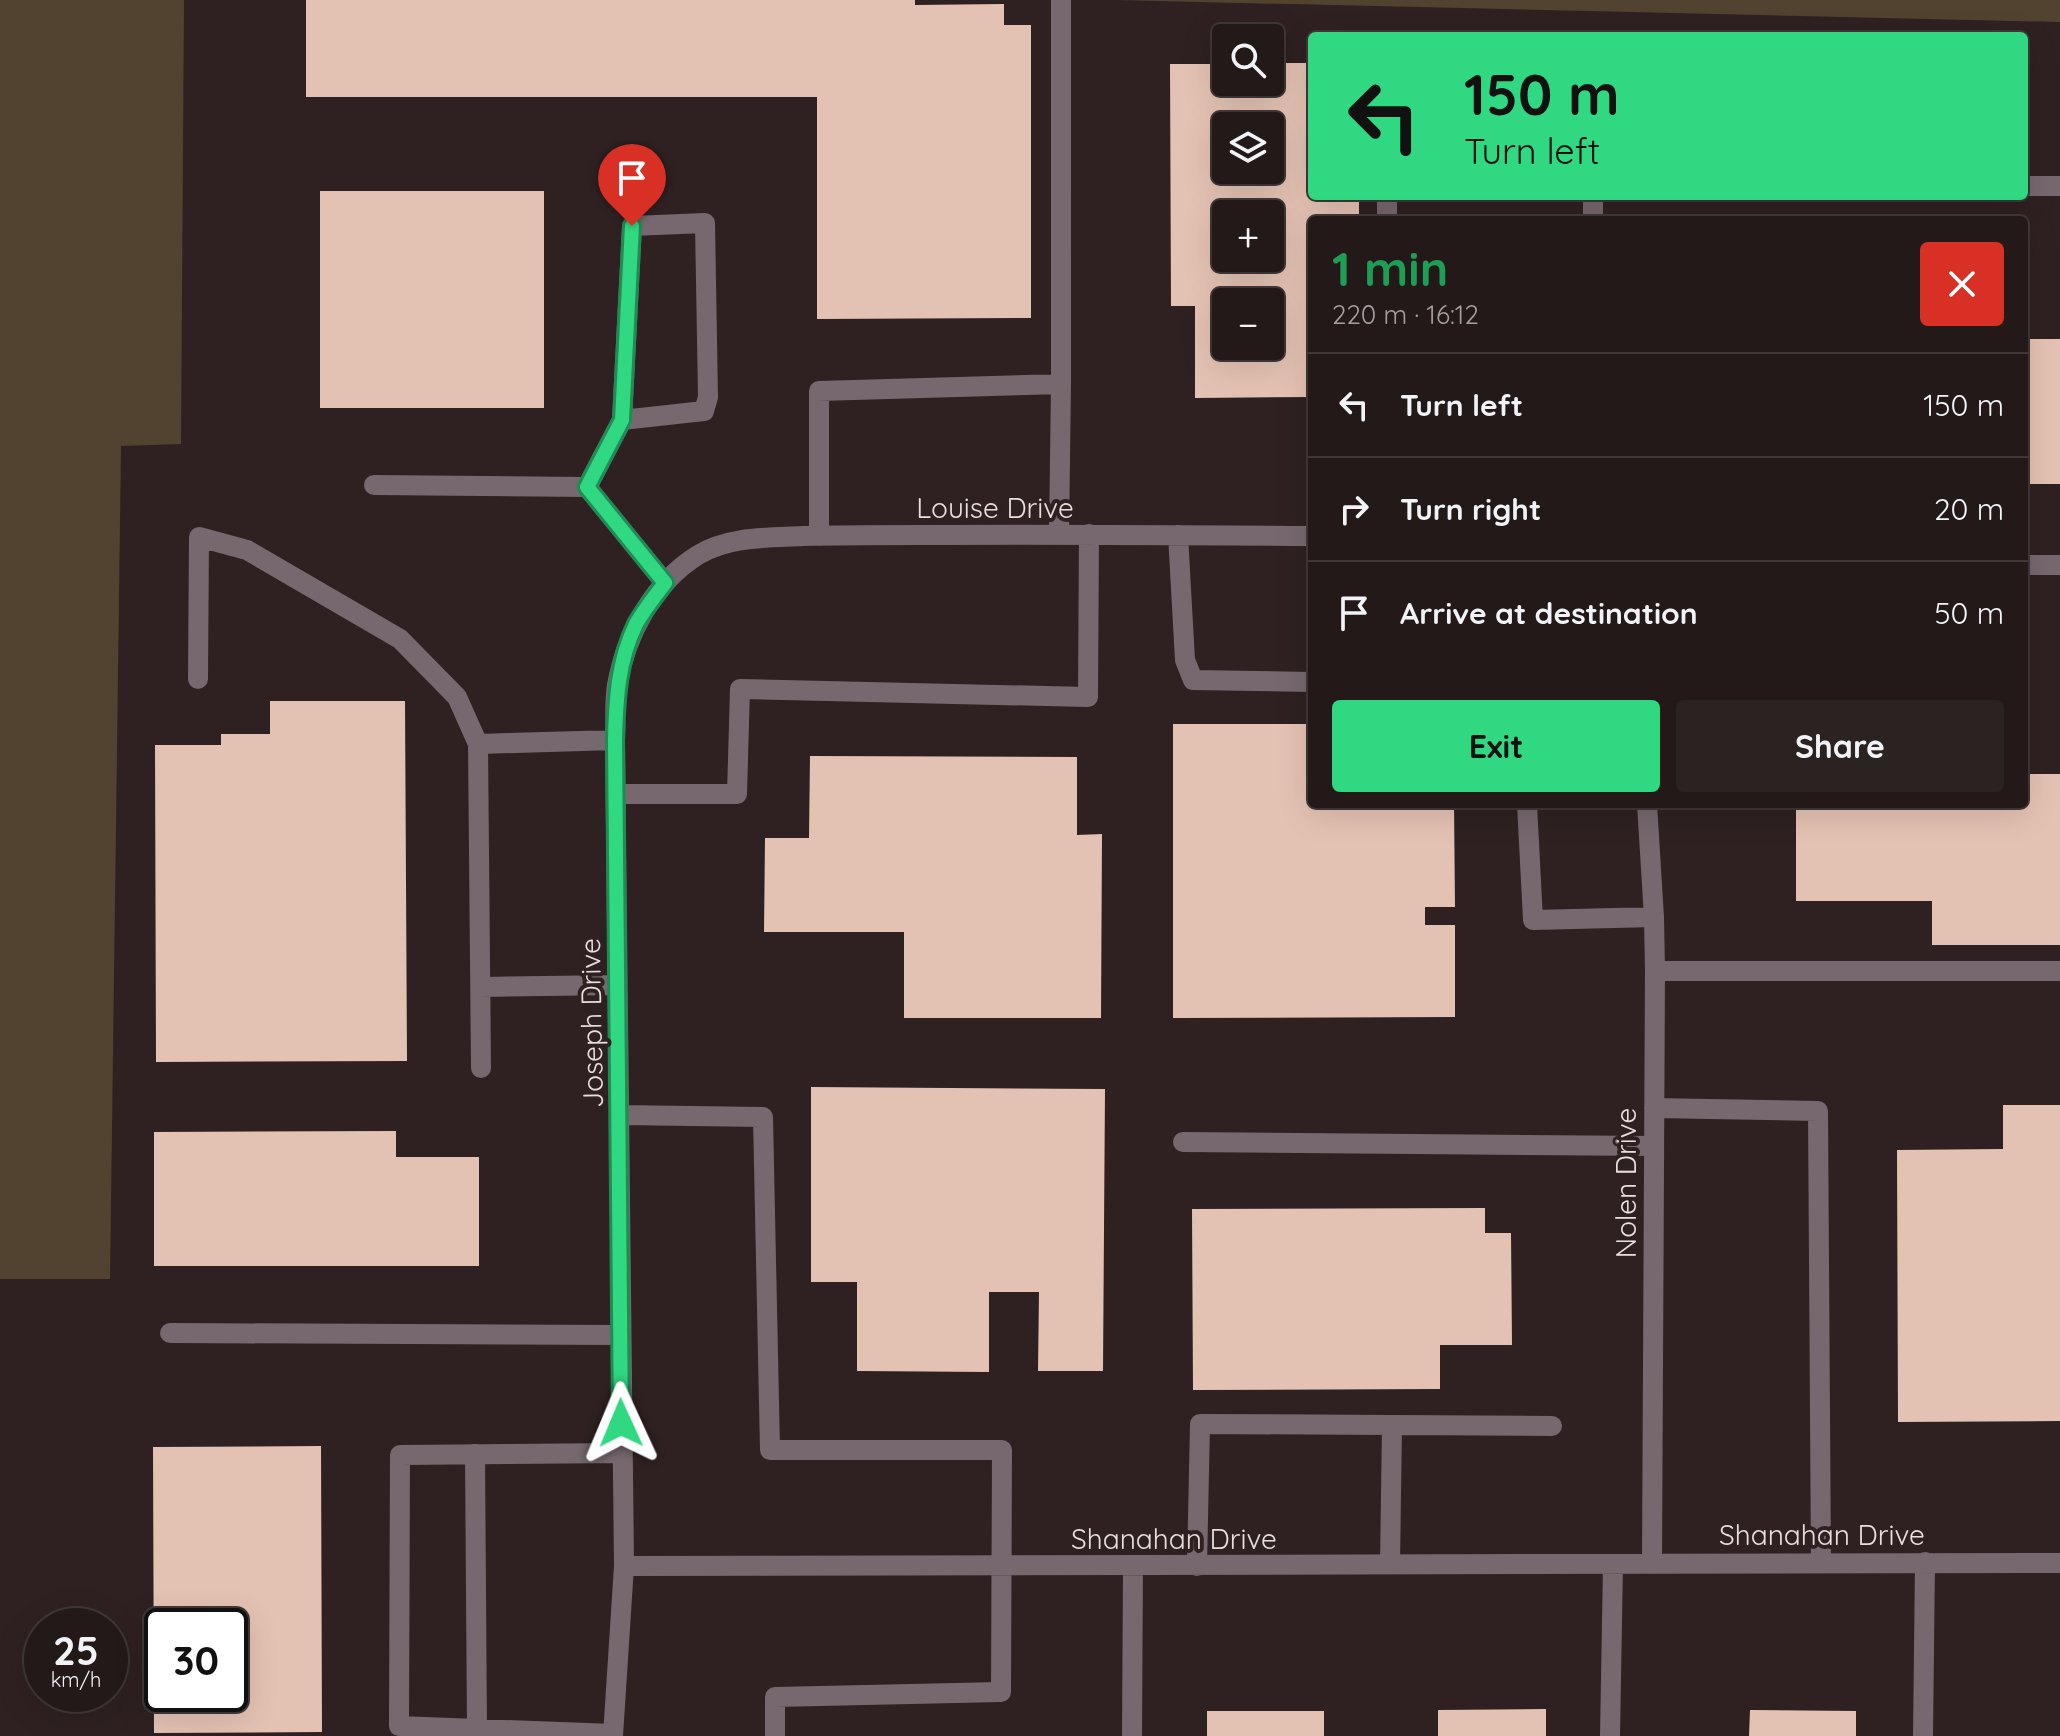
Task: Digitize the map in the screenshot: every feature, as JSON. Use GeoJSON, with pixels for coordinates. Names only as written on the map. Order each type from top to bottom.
{"type":"FeatureCollection","features":[{"type":"Feature","properties":{"kind":"street"},"geometry":{"type":"LineString","coordinates":[[1059,534],[1061,0]]}},
{"type":"Feature","properties":{"kind":"street"},"geometry":{"type":"LineString","coordinates":[[2028,186],[2060,186]]}},
{"type":"Feature","properties":{"kind":"street"},"geometry":{"type":"LineString","coordinates":[[587,487],[622,420],[632,226],[705,223],[708,397],[704,411],[622,420]]}},
{"type":"Feature","properties":{"kind":"street"},"geometry":{"type":"LineString","coordinates":[[819,536],[819,391],[1061,384]]}},
{"type":"Feature","properties":{"kind":"street"},"geometry":{"type":"LineString","coordinates":[[374,485],[587,487]]}},
{"type":"Feature","properties":{"kind":"street"},"geometry":{"type":"LineString","coordinates":[[587,487],[665,583]]}},
{"type":"Feature","properties":{"kind":"street","name":"Louise Drive"},"geometry":{"type":"LineString","coordinates":[[684,564],[701,553],[747,538],[1059,534],[1308,536]]}},
{"type":"Feature","properties":{"kind":"street"},"geometry":{"type":"LineString","coordinates":[[616,794],[737,794],[740,689],[1088,697],[1089,534]]}},
{"type":"Feature","properties":{"kind":"street"},"geometry":{"type":"LineString","coordinates":[[1178,535],[1185,660],[1193,680],[1308,682]]}},
{"type":"Feature","properties":{"kind":"street"},"geometry":{"type":"LineString","coordinates":[[198,679],[199,537],[247,550],[400,639],[457,697],[478,744],[481,1068]]}},
{"type":"Feature","properties":{"kind":"street","name":"Joseph Drive"},"geometry":{"type":"LineString","coordinates":[[622,1453],[617,688],[623,659],[637,623],[665,583],[684,564]]}},
{"type":"Feature","properties":{"kind":"street"},"geometry":{"type":"LineString","coordinates":[[2028,565],[2060,565]]}},
{"type":"Feature","properties":{"kind":"street"},"geometry":{"type":"LineString","coordinates":[[478,744],[615,740]]}},
{"type":"Feature","properties":{"kind":"street"},"geometry":{"type":"LineString","coordinates":[[1527,808],[1533,920],[1654,917]]}},
{"type":"Feature","properties":{"kind":"street","name":"Nolen Drive"},"geometry":{"type":"LineString","coordinates":[[1647,808],[1655,971],[1652,1563]]}},
{"type":"Feature","properties":{"kind":"street"},"geometry":{"type":"LineString","coordinates":[[1655,971],[2060,971]]}},
{"type":"Feature","properties":{"kind":"street"},"geometry":{"type":"LineString","coordinates":[[481,987],[617,985]]}},
{"type":"Feature","properties":{"kind":"street"},"geometry":{"type":"LineString","coordinates":[[1654,1108],[1818,1111],[1821,1563]]}},
{"type":"Feature","properties":{"kind":"street"},"geometry":{"type":"LineString","coordinates":[[620,1115],[763,1117],[770,1450],[1002,1450],[1001,1692],[775,1697],[775,1736]]}},
{"type":"Feature","properties":{"kind":"street"},"geometry":{"type":"LineString","coordinates":[[1183,1142],[1653,1146]]}},
{"type":"Feature","properties":{"kind":"street"},"geometry":{"type":"LineString","coordinates":[[170,1333],[620,1335]]}},
{"type":"Feature","properties":{"kind":"street"},"geometry":{"type":"LineString","coordinates":[[1197,1566],[1200,1424],[1552,1426]]}},
{"type":"Feature","properties":{"kind":"street"},"geometry":{"type":"LineString","coordinates":[[1390,1565],[1392,1425]]}},
{"type":"Feature","properties":{"kind":"street"},"geometry":{"type":"LineString","coordinates":[[622,1453],[624,1566],[613,1735],[399,1726],[400,1455],[475,1454],[622,1453]]}},
{"type":"Feature","properties":{"kind":"street"},"geometry":{"type":"LineString","coordinates":[[475,1454],[477,1729]]}},
{"type":"Feature","properties":{"kind":"street"},"geometry":{"type":"LineString","coordinates":[[1923,1736],[1925,1562]]}},
{"type":"Feature","properties":{"kind":"street","name":"Shanahan Drive"},"geometry":{"type":"LineString","coordinates":[[624,1566],[2060,1563]]}},
{"type":"Feature","properties":{"kind":"street"},"geometry":{"type":"LineString","coordinates":[[1610,1736],[1613,1564]]}},
{"type":"Feature","properties":{"kind":"street"},"geometry":{"type":"LineString","coordinates":[[1132,1736],[1133,1566]]}},
{"type":"Feature","properties":{"kind":"shaded area"},"geometry":{"type":"Polygon","coordinates":[[[0,0],[184,0],[181,444],[121,446],[110,1279],[0,1279],[0,0]]]}},
{"type":"Feature","properties":{"kind":"shaded area"},"geometry":{"type":"Polygon","coordinates":[[[1116,0],[2060,0],[2060,22],[1116,0]]]}},
{"type":"Feature","properties":{"kind":"building"},"geometry":{"type":"Polygon","coordinates":[[[306,0],[915,0],[915,5],[1004,4],[1004,25],[1031,25],[1031,318],[817,319],[817,97],[306,97],[306,0]]]}},
{"type":"Feature","properties":{"kind":"building"},"geometry":{"type":"Polygon","coordinates":[[[1284,63],[1308,63],[1308,200],[1359,200],[1359,216],[1308,216],[1308,397],[1195,398],[1195,306],[1171,306],[1170,64],[1212,64],[1212,96],[1284,96],[1284,63]]]}},
{"type":"Feature","properties":{"kind":"building"},"geometry":{"type":"Polygon","coordinates":[[[320,191],[544,191],[544,408],[320,408],[320,191]]]}},
{"type":"Feature","properties":{"kind":"building"},"geometry":{"type":"Polygon","coordinates":[[[2028,339],[2060,339],[2060,484],[2028,484],[2028,339]]]}},
{"type":"Feature","properties":{"kind":"building"},"geometry":{"type":"Polygon","coordinates":[[[270,701],[405,701],[407,1061],[156,1062],[155,745],[221,745],[221,734],[270,734],[270,701]]]}},
{"type":"Feature","properties":{"kind":"building"},"geometry":{"type":"Polygon","coordinates":[[[1173,724],[1308,724],[1308,808],[1454,808],[1455,907],[1425,907],[1425,925],[1455,925],[1455,1017],[1173,1018],[1173,724]]]}},
{"type":"Feature","properties":{"kind":"building"},"geometry":{"type":"Polygon","coordinates":[[[810,756],[1077,757],[1077,835],[1102,834],[1101,1018],[904,1018],[904,932],[764,932],[765,838],[809,838],[810,756]]]}},
{"type":"Feature","properties":{"kind":"building"},"geometry":{"type":"Polygon","coordinates":[[[2028,774],[2060,774],[2060,945],[1932,945],[1932,901],[1796,901],[1796,808],[2028,808],[2028,774]]]}},
{"type":"Feature","properties":{"kind":"building"},"geometry":{"type":"Polygon","coordinates":[[[811,1087],[1105,1089],[1103,1371],[1038,1371],[1039,1292],[989,1292],[989,1372],[857,1371],[857,1282],[811,1282],[811,1087]]]}},
{"type":"Feature","properties":{"kind":"building"},"geometry":{"type":"Polygon","coordinates":[[[2003,1105],[2060,1105],[2060,1421],[1898,1422],[1897,1150],[2003,1149],[2003,1105]]]}},
{"type":"Feature","properties":{"kind":"building"},"geometry":{"type":"Polygon","coordinates":[[[396,1131],[396,1157],[479,1157],[479,1266],[154,1266],[154,1132],[396,1131]]]}},
{"type":"Feature","properties":{"kind":"building"},"geometry":{"type":"Polygon","coordinates":[[[1485,1208],[1485,1233],[1511,1233],[1512,1345],[1440,1345],[1440,1389],[1193,1390],[1192,1209],[1485,1208]]]}},
{"type":"Feature","properties":{"kind":"building"},"geometry":{"type":"Polygon","coordinates":[[[321,1446],[322,1732],[154,1733],[154,1712],[248,1712],[248,1608],[154,1608],[153,1447],[321,1446]]]}},
{"type":"Feature","properties":{"kind":"building"},"geometry":{"type":"Polygon","coordinates":[[[1546,1709],[1546,1736],[1438,1736],[1438,1710],[1546,1709]]]}},
{"type":"Feature","properties":{"kind":"building"},"geometry":{"type":"Polygon","coordinates":[[[1750,1710],[1856,1711],[1856,1736],[1749,1736],[1750,1710]]]}},
{"type":"Feature","properties":{"kind":"building"},"geometry":{"type":"Polygon","coordinates":[[[1207,1711],[1324,1711],[1324,1736],[1207,1736],[1207,1711]]]}},
{"type":"Feature","properties":{"kind":"route"},"geometry":{"type":"LineString","coordinates":[[621,1423],[617,688],[623,659],[637,623],[665,583],[587,487],[622,420],[632,226]]}}]}
